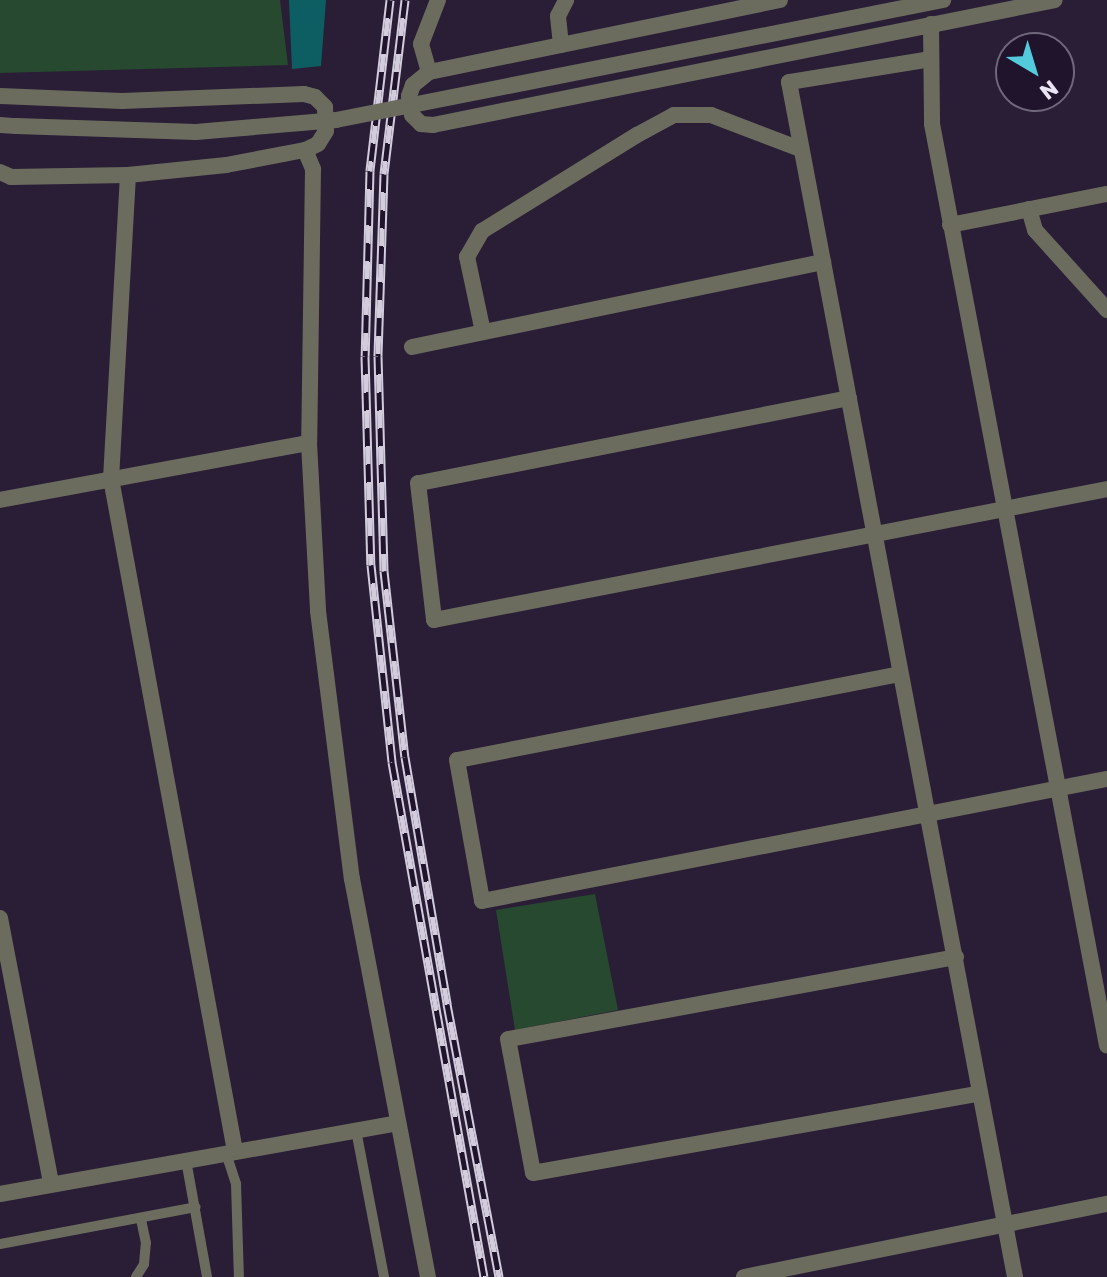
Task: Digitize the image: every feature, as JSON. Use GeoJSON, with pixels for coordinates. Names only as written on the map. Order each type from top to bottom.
{"type":"FeatureCollection","features":[{"type":"Feature","properties":{"kind":"street"},"geometry":{"type":"LineString","coordinates":[[429,72],[421,44],[438,0]]}},
{"type":"Feature","properties":{"kind":"street"},"geometry":{"type":"LineString","coordinates":[[561,45],[558,16],[566,0]]}},
{"type":"Feature","properties":{"kind":"street"},"geometry":{"type":"LineString","coordinates":[[780,0],[429,72],[419,77],[409,96],[412,115],[421,124],[433,125],[1055,0]]}},
{"type":"Feature","properties":{"kind":"street"},"geometry":{"type":"LineString","coordinates":[[932,0],[932,124],[1107,1046]]}},
{"type":"Feature","properties":{"kind":"street"},"geometry":{"type":"LineString","coordinates":[[8,125],[196,132],[336,120],[943,0]]}},
{"type":"Feature","properties":{"kind":"street"},"geometry":{"type":"LineString","coordinates":[[931,59],[789,82],[1015,1277]]}},
{"type":"Feature","properties":{"kind":"street"},"geometry":{"type":"LineString","coordinates":[[0,96],[122,101],[304,94],[315,97],[325,107],[326,131],[318,144],[305,150],[226,165],[128,175],[11,177],[0,172]]}},
{"type":"Feature","properties":{"kind":"street"},"geometry":{"type":"LineString","coordinates":[[483,332],[467,257],[482,231],[637,135],[674,115],[711,115],[800,149]]}},
{"type":"Feature","properties":{"kind":"street"},"geometry":{"type":"LineString","coordinates":[[305,150],[313,169],[309,443],[318,611],[332,748],[352,879],[428,1277]]}},
{"type":"Feature","properties":{"kind":"street"},"geometry":{"type":"LineString","coordinates":[[128,175],[111,479],[231,1152]]}},
{"type":"Feature","properties":{"kind":"street"},"geometry":{"type":"LineString","coordinates":[[950,225],[1107,194]]}},
{"type":"Feature","properties":{"kind":"street"},"geometry":{"type":"LineString","coordinates":[[1029,209],[1035,230],[1107,310]]}},
{"type":"Feature","properties":{"kind":"street"},"geometry":{"type":"LineString","coordinates":[[412,347],[823,262]]}},
{"type":"Feature","properties":{"kind":"street"},"geometry":{"type":"LineString","coordinates":[[849,398],[418,483],[434,620],[1107,489]]}},
{"type":"Feature","properties":{"kind":"street"},"geometry":{"type":"LineString","coordinates":[[0,500],[309,443]]}},
{"type":"Feature","properties":{"kind":"street"},"geometry":{"type":"LineString","coordinates":[[900,674],[457,760],[482,901],[1107,779]]}},
{"type":"Feature","properties":{"kind":"street"},"geometry":{"type":"LineString","coordinates":[[0,918],[51,1184]]}},
{"type":"Feature","properties":{"kind":"street"},"geometry":{"type":"LineString","coordinates":[[956,957],[508,1039],[533,1173],[980,1093]]}},
{"type":"Feature","properties":{"kind":"street"},"geometry":{"type":"LineString","coordinates":[[0,1194],[398,1123]]}},
{"type":"Feature","properties":{"kind":"street"},"geometry":{"type":"LineString","coordinates":[[744,1277],[1107,1204]]}},
{"type":"Feature","properties":{"kind":"lane"},"geometry":{"type":"LineString","coordinates":[[356,1130],[384,1277]]}},
{"type":"Feature","properties":{"kind":"lane"},"geometry":{"type":"LineString","coordinates":[[231,1152],[236,1184],[239,1277]]}},
{"type":"Feature","properties":{"kind":"lane"},"geometry":{"type":"LineString","coordinates":[[186,1160],[207,1277]]}},
{"type":"Feature","properties":{"kind":"lane"},"geometry":{"type":"LineString","coordinates":[[0,1244],[196,1207]]}},
{"type":"Feature","properties":{"kind":"lane"},"geometry":{"type":"LineString","coordinates":[[136,1277],[144,1264],[146,1243],[141,1219]]}},
{"type":"Feature","properties":{"kind":"shaded area"},"geometry":{"type":"Polygon","coordinates":[[[0,0],[280,0],[288,65],[0,73],[0,0]]]}},
{"type":"Feature","properties":{"kind":"shaded area"},"geometry":{"type":"Polygon","coordinates":[[[289,0],[326,0],[321,66],[292,69],[289,0]]]}},
{"type":"Feature","properties":{"kind":"shaded area"},"geometry":{"type":"Polygon","coordinates":[[[595,894],[618,1010],[515,1030],[496,910],[595,894]]]}},
{"type":"Feature","properties":{"kind":"railway"},"geometry":{"type":"LineString","coordinates":[[390,0],[370,171],[365,356],[371,565],[392,762],[484,1277]]}},
{"type":"Feature","properties":{"kind":"railway"},"geometry":{"type":"LineString","coordinates":[[405,0],[384,174],[378,356],[384,571],[405,757],[447,1004],[499,1277]]}}]}
